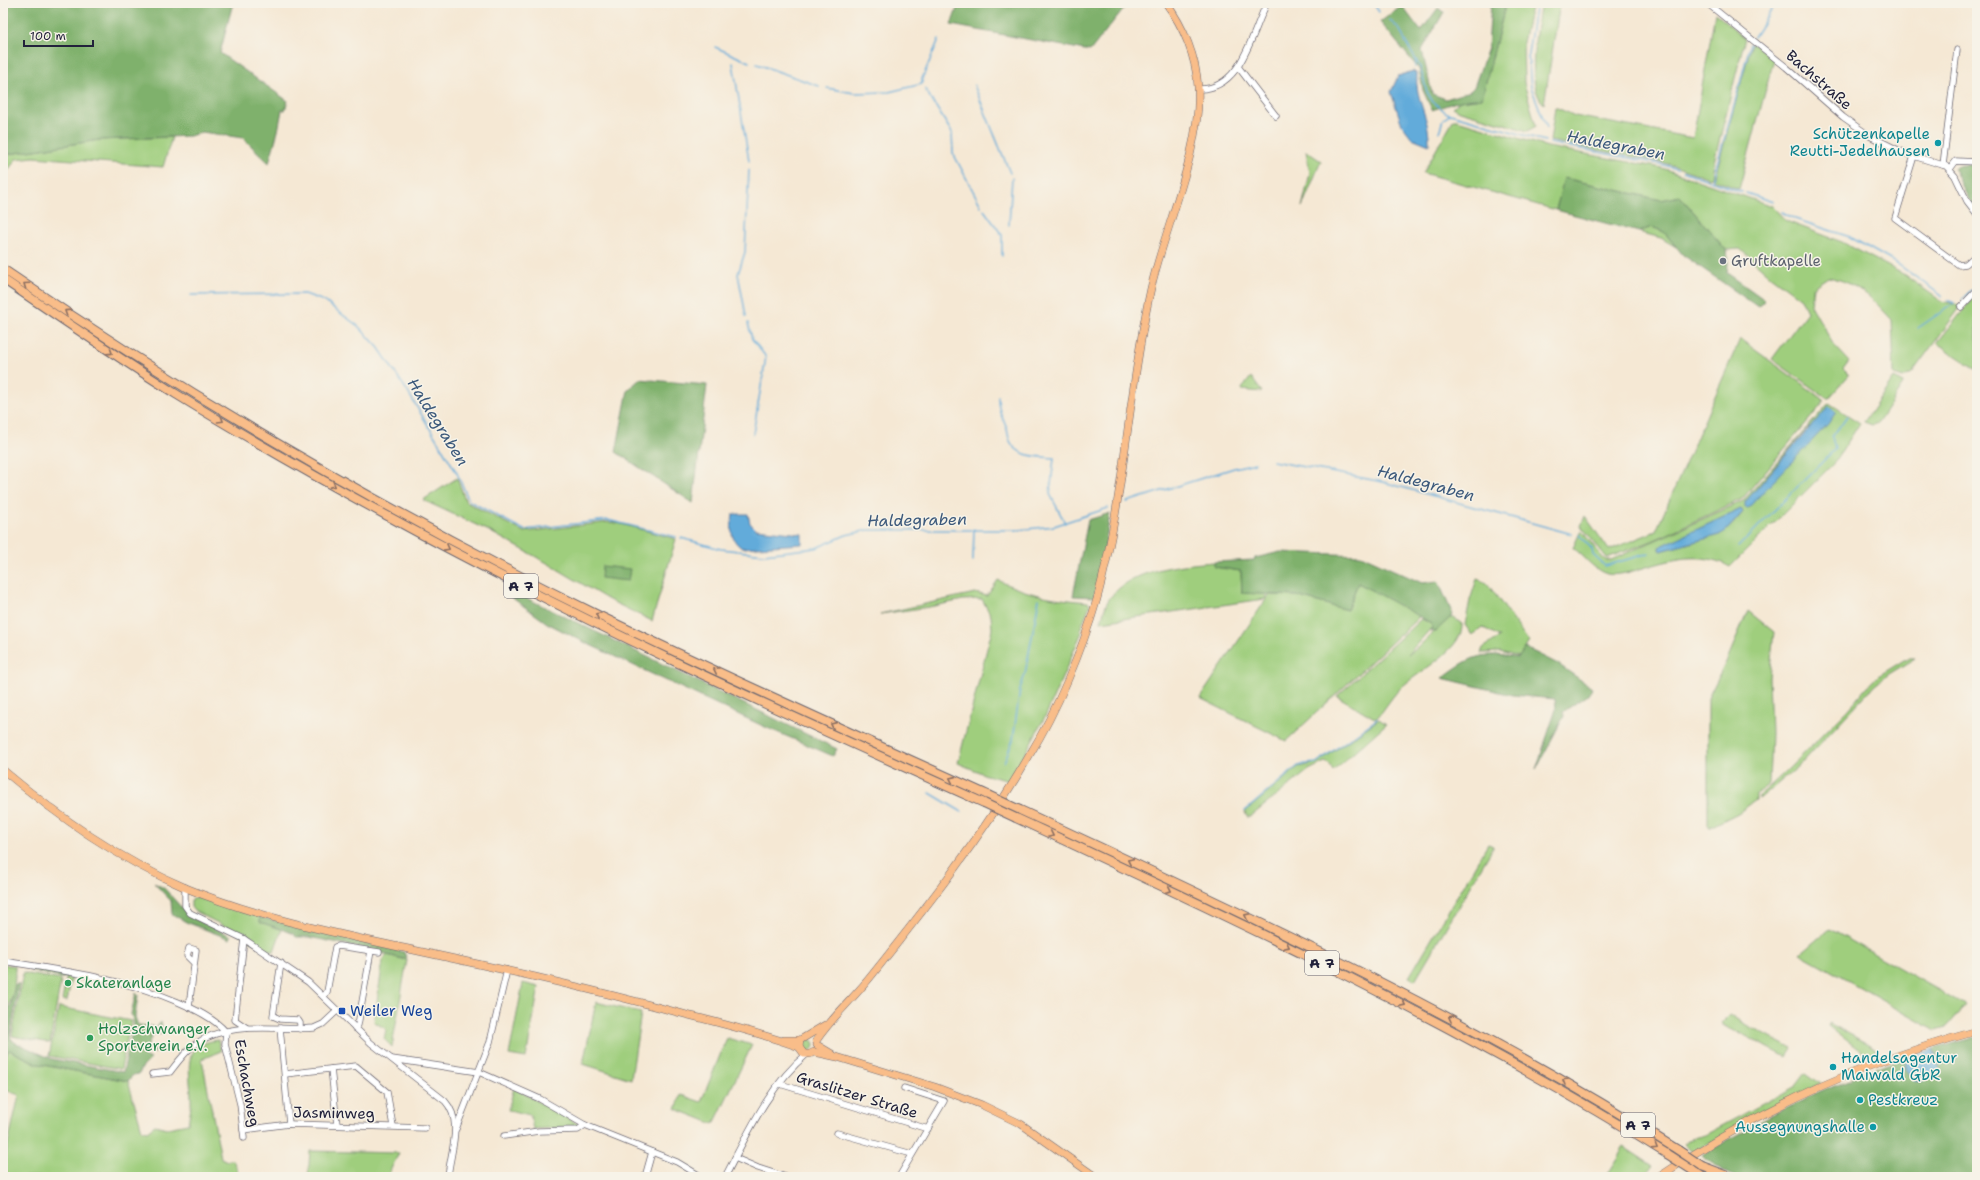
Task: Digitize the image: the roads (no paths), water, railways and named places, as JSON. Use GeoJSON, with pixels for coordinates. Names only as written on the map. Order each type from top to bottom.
{"type":"FeatureCollection","features":[{"type":"Feature","properties":{"kind":"highway","name":"A 7"},"geometry":{"type":"LineString","coordinates":[[3,269],[78,330],[177,395],[280,456],[485,568],[596,625],[789,716],[984,803],[1222,914],[1379,991],[1450,1028],[1556,1087],[1703,1177]]}},
{"type":"Feature","properties":{"kind":"highway","name":"A 7"},"geometry":{"type":"LineString","coordinates":[[3,279],[84,323],[285,447],[388,506],[489,560],[613,622],[792,707],[988,795],[1229,907],[1390,987],[1561,1079],[1720,1177]]}},
{"type":"Feature","properties":{"kind":"highway"},"geometry":{"type":"LineString","coordinates":[[1702,1166],[1731,1177]]}},
{"type":"Feature","properties":{"kind":"main road"},"geometry":{"type":"LineString","coordinates":[[814,1048],[833,1019],[864,985],[918,917],[985,826],[1012,785],[1056,706],[1088,626],[1100,584],[1112,530],[1142,328],[1154,272],[1192,145],[1198,89],[1193,56],[1186,36],[1166,3]]}},
{"type":"Feature","properties":{"kind":"main road"},"geometry":{"type":"LineString","coordinates":[[3,770],[78,829],[121,856],[185,888],[278,919],[507,970],[643,1003],[800,1046],[814,1048],[837,1057],[935,1086],[982,1105],[1021,1124],[1096,1177]]}},
{"type":"Feature","properties":{"kind":"main road"},"geometry":{"type":"LineString","coordinates":[[800,1046],[809,1036],[833,1019]]}},
{"type":"Feature","properties":{"kind":"main road"},"geometry":{"type":"LineString","coordinates":[[1659,1177],[1711,1143],[1757,1117],[1813,1089],[1872,1065],[1977,1031]]}},
{"type":"Feature","properties":{"kind":"main road"},"geometry":{"type":"LineString","coordinates":[[809,1036],[814,1048]]}},
{"type":"Feature","properties":{"kind":"street"},"geometry":{"type":"LineString","coordinates":[[1198,89],[1217,85],[1239,68],[1267,3]]}},
{"type":"Feature","properties":{"kind":"street","name":"Bachstraße"},"geometry":{"type":"LineString","coordinates":[[1707,3],[1857,127],[1896,150],[1944,165],[1950,169],[1967,201],[1977,214]]}},
{"type":"Feature","properties":{"kind":"street"},"geometry":{"type":"LineString","coordinates":[[1944,165],[1957,50]]}},
{"type":"Feature","properties":{"kind":"street"},"geometry":{"type":"LineString","coordinates":[[1239,68],[1276,116]]}},
{"type":"Feature","properties":{"kind":"street"},"geometry":{"type":"LineString","coordinates":[[1914,156],[1895,218],[1959,265],[1966,264],[1977,254]]}},
{"type":"Feature","properties":{"kind":"street"},"geometry":{"type":"LineString","coordinates":[[1950,169],[1956,161],[1977,162]]}},
{"type":"Feature","properties":{"kind":"street"},"geometry":{"type":"LineString","coordinates":[[1961,307],[1977,290]]}},
{"type":"Feature","properties":{"kind":"street"},"geometry":{"type":"LineString","coordinates":[[185,888],[185,906],[190,913],[244,940],[281,962],[308,982],[355,1028],[450,1107],[455,1122],[455,1131],[448,1177]]}},
{"type":"Feature","properties":{"kind":"street"},"geometry":{"type":"LineString","coordinates":[[244,940],[235,1020],[247,1028]]}},
{"type":"Feature","properties":{"kind":"street"},"geometry":{"type":"LineString","coordinates":[[324,996],[327,992],[335,947],[339,946],[379,952]]}},
{"type":"Feature","properties":{"kind":"street"},"geometry":{"type":"LineString","coordinates":[[355,1028],[358,1025],[371,951]]}},
{"type":"Feature","properties":{"kind":"street"},"geometry":{"type":"LineString","coordinates":[[3,961],[70,972],[135,986],[189,1007],[220,1025],[226,1032]]}},
{"type":"Feature","properties":{"kind":"street"},"geometry":{"type":"LineString","coordinates":[[281,962],[274,1016],[280,1020],[298,1020],[300,1023],[300,1029]]}},
{"type":"Feature","properties":{"kind":"street"},"geometry":{"type":"LineString","coordinates":[[189,1007],[194,963]]}},
{"type":"Feature","properties":{"kind":"street"},"geometry":{"type":"LineString","coordinates":[[455,1131],[479,1072],[497,1018],[507,970]]}},
{"type":"Feature","properties":{"kind":"street"},"geometry":{"type":"LineString","coordinates":[[152,1074],[170,1072],[196,1043],[210,1036],[247,1028],[314,1028],[323,1024],[338,1010]]}},
{"type":"Feature","properties":{"kind":"street"},"geometry":{"type":"LineString","coordinates":[[280,1028],[289,1124]]}},
{"type":"Feature","properties":{"kind":"street","name":"Eschachweg"},"geometry":{"type":"LineString","coordinates":[[226,1032],[225,1044],[240,1104],[244,1138]]}},
{"type":"Feature","properties":{"kind":"street"},"geometry":{"type":"LineString","coordinates":[[794,1066],[800,1046]]}},
{"type":"Feature","properties":{"kind":"street"},"geometry":{"type":"LineString","coordinates":[[725,1177],[761,1111],[794,1066],[814,1048]]}},
{"type":"Feature","properties":{"kind":"street"},"geometry":{"type":"LineString","coordinates":[[392,1059],[479,1072],[534,1097],[585,1125],[677,1162],[702,1177]]}},
{"type":"Feature","properties":{"kind":"street"},"geometry":{"type":"LineString","coordinates":[[284,1074],[356,1066],[386,1089],[389,1095],[393,1126]]}},
{"type":"Feature","properties":{"kind":"street"},"geometry":{"type":"LineString","coordinates":[[331,1069],[337,1125]]}},
{"type":"Feature","properties":{"kind":"street","name":"Graslitzer Straße"},"geometry":{"type":"LineString","coordinates":[[780,1084],[928,1129]]}},
{"type":"Feature","properties":{"kind":"street"},"geometry":{"type":"LineString","coordinates":[[899,1177],[944,1102],[904,1088]]}},
{"type":"Feature","properties":{"kind":"street","name":"Jasminweg"},"geometry":{"type":"LineString","coordinates":[[243,1130],[289,1124],[425,1128]]}},
{"type":"Feature","properties":{"kind":"street"},"geometry":{"type":"LineString","coordinates":[[504,1136],[540,1131],[578,1130],[585,1125]]}},
{"type":"Feature","properties":{"kind":"street"},"geometry":{"type":"LineString","coordinates":[[837,1132],[912,1154]]}},
{"type":"Feature","properties":{"kind":"street"},"geometry":{"type":"LineString","coordinates":[[645,1177],[652,1152]]}},
{"type":"Feature","properties":{"kind":"street"},"geometry":{"type":"LineString","coordinates":[[735,1158],[758,1168],[786,1177]]}},
{"type":"Feature","properties":{"kind":"water"},"geometry":{"type":"Polygon","coordinates":[[[1413,71],[1417,74],[1418,92],[1428,126],[1429,145],[1412,138],[1402,125],[1391,92],[1398,76],[1413,71]]]}},
{"type":"Feature","properties":{"kind":"water"},"geometry":{"type":"Polygon","coordinates":[[[1829,406],[1836,412],[1828,424],[1748,508],[1745,508],[1745,502],[1829,406]]]}},
{"type":"Feature","properties":{"kind":"water"},"geometry":{"type":"Polygon","coordinates":[[[1741,509],[1743,512],[1726,531],[1719,535],[1661,551],[1659,547],[1741,509]]]}},
{"type":"Feature","properties":{"kind":"water"},"geometry":{"type":"Polygon","coordinates":[[[733,514],[748,514],[750,523],[756,529],[802,534],[802,544],[742,548],[733,537],[733,514]]]}},
{"type":"Feature","properties":{"kind":"water"},"geometry":{"type":"Polygon","coordinates":[[[1932,1049],[1940,1069],[1923,1082],[1914,1081],[1905,1069],[1907,1057],[1932,1049]]]}},
{"type":"Feature","properties":{"kind":"waterway","name":"Haldegraben"},"geometry":{"type":"LineString","coordinates":[[1373,3],[1379,12]]}},
{"type":"Feature","properties":{"kind":"waterway"},"geometry":{"type":"LineString","coordinates":[[1536,3],[1528,54],[1531,87],[1547,128]]}},
{"type":"Feature","properties":{"kind":"waterway"},"geometry":{"type":"LineString","coordinates":[[1754,37],[1776,3]]}},
{"type":"Feature","properties":{"kind":"waterway","name":"Haldegraben"},"geometry":{"type":"LineString","coordinates":[[1390,20],[1400,30],[1420,67],[1427,92],[1433,102],[1447,113],[1545,141]]}},
{"type":"Feature","properties":{"kind":"waterway"},"geometry":{"type":"LineString","coordinates":[[827,88],[854,93],[889,92],[922,84],[922,79],[939,39]]}},
{"type":"Feature","properties":{"kind":"waterway"},"geometry":{"type":"LineString","coordinates":[[1712,181],[1750,44]]}},
{"type":"Feature","properties":{"kind":"waterway"},"geometry":{"type":"LineString","coordinates":[[715,47],[749,62]]}},
{"type":"Feature","properties":{"kind":"waterway","name":"Haldegraben"},"geometry":{"type":"LineString","coordinates":[[1415,67],[1416,60]]}},
{"type":"Feature","properties":{"kind":"waterway"},"geometry":{"type":"LineString","coordinates":[[733,63],[749,161]]}},
{"type":"Feature","properties":{"kind":"waterway"},"geometry":{"type":"LineString","coordinates":[[757,64],[819,86]]}},
{"type":"Feature","properties":{"kind":"waterway"},"geometry":{"type":"LineString","coordinates":[[974,85],[1010,173]]}},
{"type":"Feature","properties":{"kind":"waterway"},"geometry":{"type":"LineString","coordinates":[[925,89],[952,133],[953,153],[981,206]]}},
{"type":"Feature","properties":{"kind":"waterway"},"geometry":{"type":"LineString","coordinates":[[1439,132],[1443,120],[1450,114]]}},
{"type":"Feature","properties":{"kind":"waterway","name":"Haldegraben"},"geometry":{"type":"LineString","coordinates":[[1550,143],[1661,164],[1677,169]]}},
{"type":"Feature","properties":{"kind":"waterway"},"geometry":{"type":"LineString","coordinates":[[746,316],[738,274],[745,252],[749,170]]}},
{"type":"Feature","properties":{"kind":"waterway","name":"Haldegraben"},"geometry":{"type":"LineString","coordinates":[[1683,171],[1742,192]]}},
{"type":"Feature","properties":{"kind":"waterway"},"geometry":{"type":"LineString","coordinates":[[1009,225],[1012,178]]}},
{"type":"Feature","properties":{"kind":"waterway","name":"Haldegraben"},"geometry":{"type":"LineString","coordinates":[[1746,193],[1773,202]]}},
{"type":"Feature","properties":{"kind":"waterway"},"geometry":{"type":"LineString","coordinates":[[984,210],[1002,235],[1002,256]]}},
{"type":"Feature","properties":{"kind":"waterway","name":"Haldegraben"},"geometry":{"type":"LineString","coordinates":[[1782,212],[1795,219],[1850,237],[1899,265],[1942,296]]}},
{"type":"Feature","properties":{"kind":"waterway","name":"Haldegraben"},"geometry":{"type":"LineString","coordinates":[[1962,299],[1977,285]]}},
{"type":"Feature","properties":{"kind":"waterway","name":"Haldegraben"},"geometry":{"type":"LineString","coordinates":[[191,295],[305,294],[324,301],[358,326],[378,347],[406,389],[457,473],[469,501],[524,530],[608,520],[676,537]]}},
{"type":"Feature","properties":{"kind":"waterway","name":"Haldegraben"},"geometry":{"type":"LineString","coordinates":[[1948,300],[1954,303]]}},
{"type":"Feature","properties":{"kind":"waterway"},"geometry":{"type":"LineString","coordinates":[[1918,328],[1953,304]]}},
{"type":"Feature","properties":{"kind":"waterway"},"geometry":{"type":"LineString","coordinates":[[748,323],[752,339],[766,357],[753,434]]}},
{"type":"Feature","properties":{"kind":"waterway"},"geometry":{"type":"LineString","coordinates":[[998,396],[999,406],[1009,440],[1014,447],[1018,451],[1029,455],[1054,458],[1050,494],[1065,523]]}},
{"type":"Feature","properties":{"kind":"waterway"},"geometry":{"type":"LineString","coordinates":[[1738,547],[1835,449],[1832,437],[1847,416]]}},
{"type":"Feature","properties":{"kind":"waterway","name":"Haldegraben"},"geometry":{"type":"LineString","coordinates":[[1273,461],[1383,482],[1572,534]]}},
{"type":"Feature","properties":{"kind":"waterway","name":"Haldegraben"},"geometry":{"type":"LineString","coordinates":[[1127,502],[1234,468],[1255,463]]}},
{"type":"Feature","properties":{"kind":"waterway","name":"Haldegraben"},"geometry":{"type":"LineString","coordinates":[[681,538],[721,549],[764,554],[816,548],[846,535],[868,530],[1018,530],[1054,526],[1108,508]]}},
{"type":"Feature","properties":{"kind":"waterway"},"geometry":{"type":"LineString","coordinates":[[973,561],[974,529]]}},
{"type":"Feature","properties":{"kind":"waterway","name":"Haldegraben"},"geometry":{"type":"LineString","coordinates":[[1579,535],[1592,549],[1593,555],[1605,566],[1649,553]]}},
{"type":"Feature","properties":{"kind":"waterway"},"geometry":{"type":"LineString","coordinates":[[1004,762],[1013,740],[1020,689],[1025,674],[1039,599]]}},
{"type":"Feature","properties":{"kind":"waterway"},"geometry":{"type":"LineString","coordinates":[[1245,811],[1298,766],[1316,763],[1377,719]]}},
{"type":"Feature","properties":{"kind":"waterway"},"geometry":{"type":"LineString","coordinates":[[930,793],[962,812]]}},
{"type":"Feature","properties":{"kind":"place","name":"Schützenkapelle Reutti-Jedelhausen"},"geometry":{"type":"Point","coordinates":[1938,143]}},
{"type":"Feature","properties":{"kind":"place","name":"Gruftkapelle"},"geometry":{"type":"Point","coordinates":[1723,261]}},
{"type":"Feature","properties":{"kind":"place","name":"Skateranlage"},"geometry":{"type":"Point","coordinates":[68,983]}},
{"type":"Feature","properties":{"kind":"place","name":"Weiler Weg"},"geometry":{"type":"Point","coordinates":[342,1011]}},
{"type":"Feature","properties":{"kind":"place","name":"Holzschwanger Sportverein e.V."},"geometry":{"type":"Point","coordinates":[90,1038]}},
{"type":"Feature","properties":{"kind":"place","name":"Handelsagentur Maiwald GbR"},"geometry":{"type":"Point","coordinates":[1833,1067]}},
{"type":"Feature","properties":{"kind":"place","name":"Pestkreuz"},"geometry":{"type":"Point","coordinates":[1860,1100]}},
{"type":"Feature","properties":{"kind":"place","name":"Aussegnungshalle"},"geometry":{"type":"Point","coordinates":[1873,1127]}}]}
